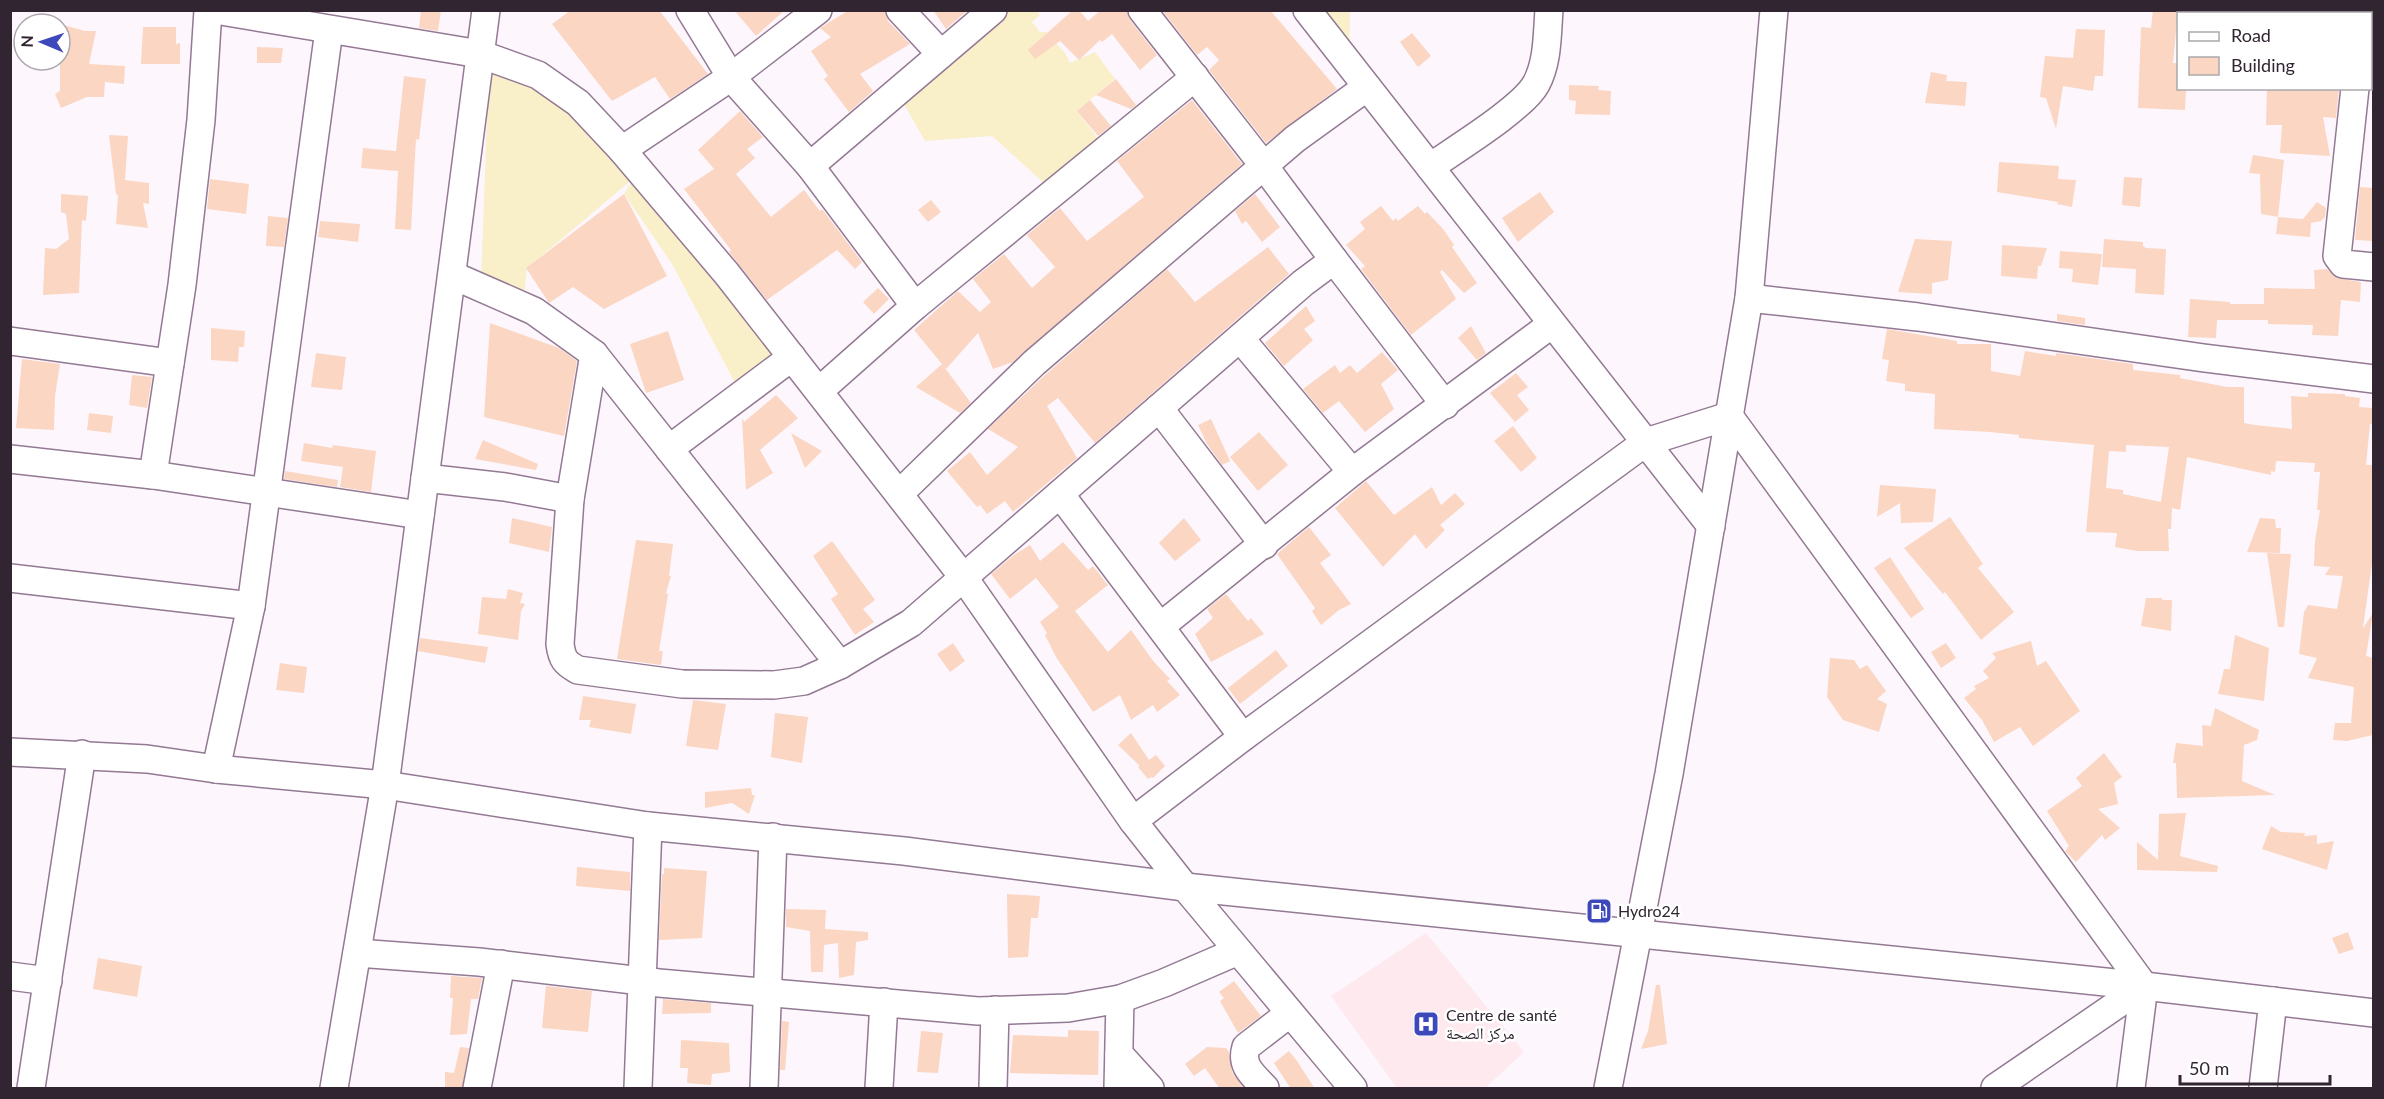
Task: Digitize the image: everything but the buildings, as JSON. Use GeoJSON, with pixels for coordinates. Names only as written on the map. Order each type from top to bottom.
{"type":"FeatureCollection","features":[{"type":"Feature","properties":{"kind":"street"},"geometry":{"type":"LineString","coordinates":[[153,475],[182,285],[201,120],[208,10]]}},
{"type":"Feature","properties":{"kind":"street"},"geometry":{"type":"LineString","coordinates":[[215,10],[480,54],[537,75],[578,103],[622,150],[727,274],[819,391],[964,578],[1133,821],[1353,1089]]}},
{"type":"Feature","properties":{"kind":"street"},"geometry":{"type":"LineString","coordinates":[[334,1089],[385,785],[486,10]]}},
{"type":"Feature","properties":{"kind":"street"},"geometry":{"type":"LineString","coordinates":[[690,10],[731,77],[810,166],[915,306]]}},
{"type":"Feature","properties":{"kind":"street"},"geometry":{"type":"LineString","coordinates":[[622,150],[731,77],[818,10]]}},
{"type":"Feature","properties":{"kind":"street"},"geometry":{"type":"LineString","coordinates":[[900,10],[942,54]]}},
{"type":"Feature","properties":{"kind":"street"},"geometry":{"type":"LineString","coordinates":[[810,166],[993,10]]}},
{"type":"Feature","properties":{"kind":"street"},"geometry":{"type":"LineString","coordinates":[[1142,10],[1264,166],[1445,405]]}},
{"type":"Feature","properties":{"kind":"street"},"geometry":{"type":"LineString","coordinates":[[1307,10],[1711,526]]}},
{"type":"Feature","properties":{"kind":"street"},"geometry":{"type":"LineString","coordinates":[[1430,167],[1524,99],[1536,84],[1545,63],[1550,10]]}},
{"type":"Feature","properties":{"kind":"street"},"geometry":{"type":"LineString","coordinates":[[1608,1089],[1669,774],[1749,298],[1774,10]]}},
{"type":"Feature","properties":{"kind":"street"},"geometry":{"type":"LineString","coordinates":[[216,770],[252,606],[329,30]]}},
{"type":"Feature","properties":{"kind":"street"},"geometry":{"type":"LineString","coordinates":[[819,391],[915,306],[1195,77]]}},
{"type":"Feature","properties":{"kind":"street"},"geometry":{"type":"LineString","coordinates":[[899,494],[1034,363],[1295,139],[1367,87]]}},
{"type":"Feature","properties":{"kind":"street"},"geometry":{"type":"LineString","coordinates":[[2355,90],[2337,256],[2343,264],[2373,267]]}},
{"type":"Feature","properties":{"kind":"street"},"geometry":{"type":"LineString","coordinates":[[594,354],[570,499],[562,658],[568,665],[579,670],[681,684],[774,685],[804,681],[840,665],[911,623],[1303,283],[1334,260]]}},
{"type":"Feature","properties":{"kind":"street"},"geometry":{"type":"LineString","coordinates":[[452,275],[534,311],[594,354],[840,665]]}},
{"type":"Feature","properties":{"kind":"street"},"geometry":{"type":"LineString","coordinates":[[1749,298],[1918,317],[2204,358],[2373,379]]}},
{"type":"Feature","properties":{"kind":"street"},"geometry":{"type":"LineString","coordinates":[[1161,626],[1352,472],[1552,324]]}},
{"type":"Feature","properties":{"kind":"street"},"geometry":{"type":"LineString","coordinates":[[1240,338],[1352,472]]}},
{"type":"Feature","properties":{"kind":"street"},"geometry":{"type":"LineString","coordinates":[[10,341],[170,363]]}},
{"type":"Feature","properties":{"kind":"street"},"geometry":{"type":"LineString","coordinates":[[669,449],[792,357]]}},
{"type":"Feature","properties":{"kind":"street"},"geometry":{"type":"LineString","coordinates":[[1159,408],[1264,545]]}},
{"type":"Feature","properties":{"kind":"street"},"geometry":{"type":"LineString","coordinates":[[1133,821],[1243,737],[1646,442],[1729,416]]}},
{"type":"Feature","properties":{"kind":"street"},"geometry":{"type":"LineString","coordinates":[[1729,416],[2144,986],[2131,1089]]}},
{"type":"Feature","properties":{"kind":"street"},"geometry":{"type":"LineString","coordinates":[[10,459],[153,475],[420,515]]}},
{"type":"Feature","properties":{"kind":"street"},"geometry":{"type":"LineString","coordinates":[[425,478],[505,487],[570,499]]}},
{"type":"Feature","properties":{"kind":"street"},"geometry":{"type":"LineString","coordinates":[[1060,494],[1243,737]]}},
{"type":"Feature","properties":{"kind":"street"},"geometry":{"type":"LineString","coordinates":[[10,578],[252,606]]}},
{"type":"Feature","properties":{"kind":"street"},"geometry":{"type":"LineString","coordinates":[[10,752],[147,759],[216,770],[385,785],[648,826],[904,851],[1185,887],[2273,1001],[2373,1007]]}},
{"type":"Feature","properties":{"kind":"street"},"geometry":{"type":"LineString","coordinates":[[32,1089],[82,754]]}},
{"type":"Feature","properties":{"kind":"street"},"geometry":{"type":"LineString","coordinates":[[638,1089],[640,981],[648,826]]}},
{"type":"Feature","properties":{"kind":"street"},"geometry":{"type":"LineString","coordinates":[[764,1089],[773,837]]}},
{"type":"Feature","properties":{"kind":"street"},"geometry":{"type":"LineString","coordinates":[[357,953],[501,964],[640,981],[978,1011],[1068,1008],[1120,999],[1238,951]]}},
{"type":"Feature","properties":{"kind":"street"},"geometry":{"type":"LineString","coordinates":[[477,1089],[501,964]]}},
{"type":"Feature","properties":{"kind":"street"},"geometry":{"type":"LineString","coordinates":[[10,976],[48,981]]}},
{"type":"Feature","properties":{"kind":"street"},"geometry":{"type":"LineString","coordinates":[[1995,1089],[2144,986]]}},
{"type":"Feature","properties":{"kind":"street"},"geometry":{"type":"LineString","coordinates":[[1118,1089],[1120,999]]}},
{"type":"Feature","properties":{"kind":"street"},"geometry":{"type":"LineString","coordinates":[[2263,1089],[2273,1001]]}},
{"type":"Feature","properties":{"kind":"street"},"geometry":{"type":"LineString","coordinates":[[879,1089],[884,1002]]}},
{"type":"Feature","properties":{"kind":"street"},"geometry":{"type":"LineString","coordinates":[[993,1089],[995,1010]]}},
{"type":"Feature","properties":{"kind":"street"},"geometry":{"type":"LineString","coordinates":[[1265,1089],[1245,1066],[1243,1055],[1246,1047],[1290,1013]]}},
{"type":"Feature","properties":{"kind":"street"},"geometry":{"type":"LineString","coordinates":[[1119,1054],[1150,1089]]}},
{"type":"Feature","properties":{"kind":"shaded area","name":"Centre de santé مركز الصحة"},"geometry":{"type":"Polygon","coordinates":[[[1426,933],[1524,1052],[1485,1088],[1397,1088],[1331,996],[1426,933]]]}},
{"type":"Feature","properties":{"kind":"sand"},"geometry":{"type":"Polygon","coordinates":[[[993,11],[1037,11],[1040,15],[1032,22],[1040,32],[1046,32],[1065,53],[1070,63],[1095,52],[1115,79],[1077,111],[1106,149],[1046,185],[992,136],[925,141],[901,99],[993,11]]]}},
{"type":"Feature","properties":{"kind":"sand"},"geometry":{"type":"Polygon","coordinates":[[[1312,11],[1350,11],[1349,63],[1312,11]]]}},
{"type":"Feature","properties":{"kind":"sand"},"geometry":{"type":"Polygon","coordinates":[[[489,63],[564,94],[637,175],[779,355],[766,376],[741,394],[672,264],[624,194],[634,178],[527,268],[523,306],[481,281],[489,63]]]}},
{"type":"Feature","properties":{"kind":"place","name":"Hydro24"},"geometry":{"type":"Point","coordinates":[1599,911]}},
{"type":"Feature","properties":{"kind":"place","name":"Centre de santé مركز الصحة"},"geometry":{"type":"Point","coordinates":[1426,1024]}}]}
